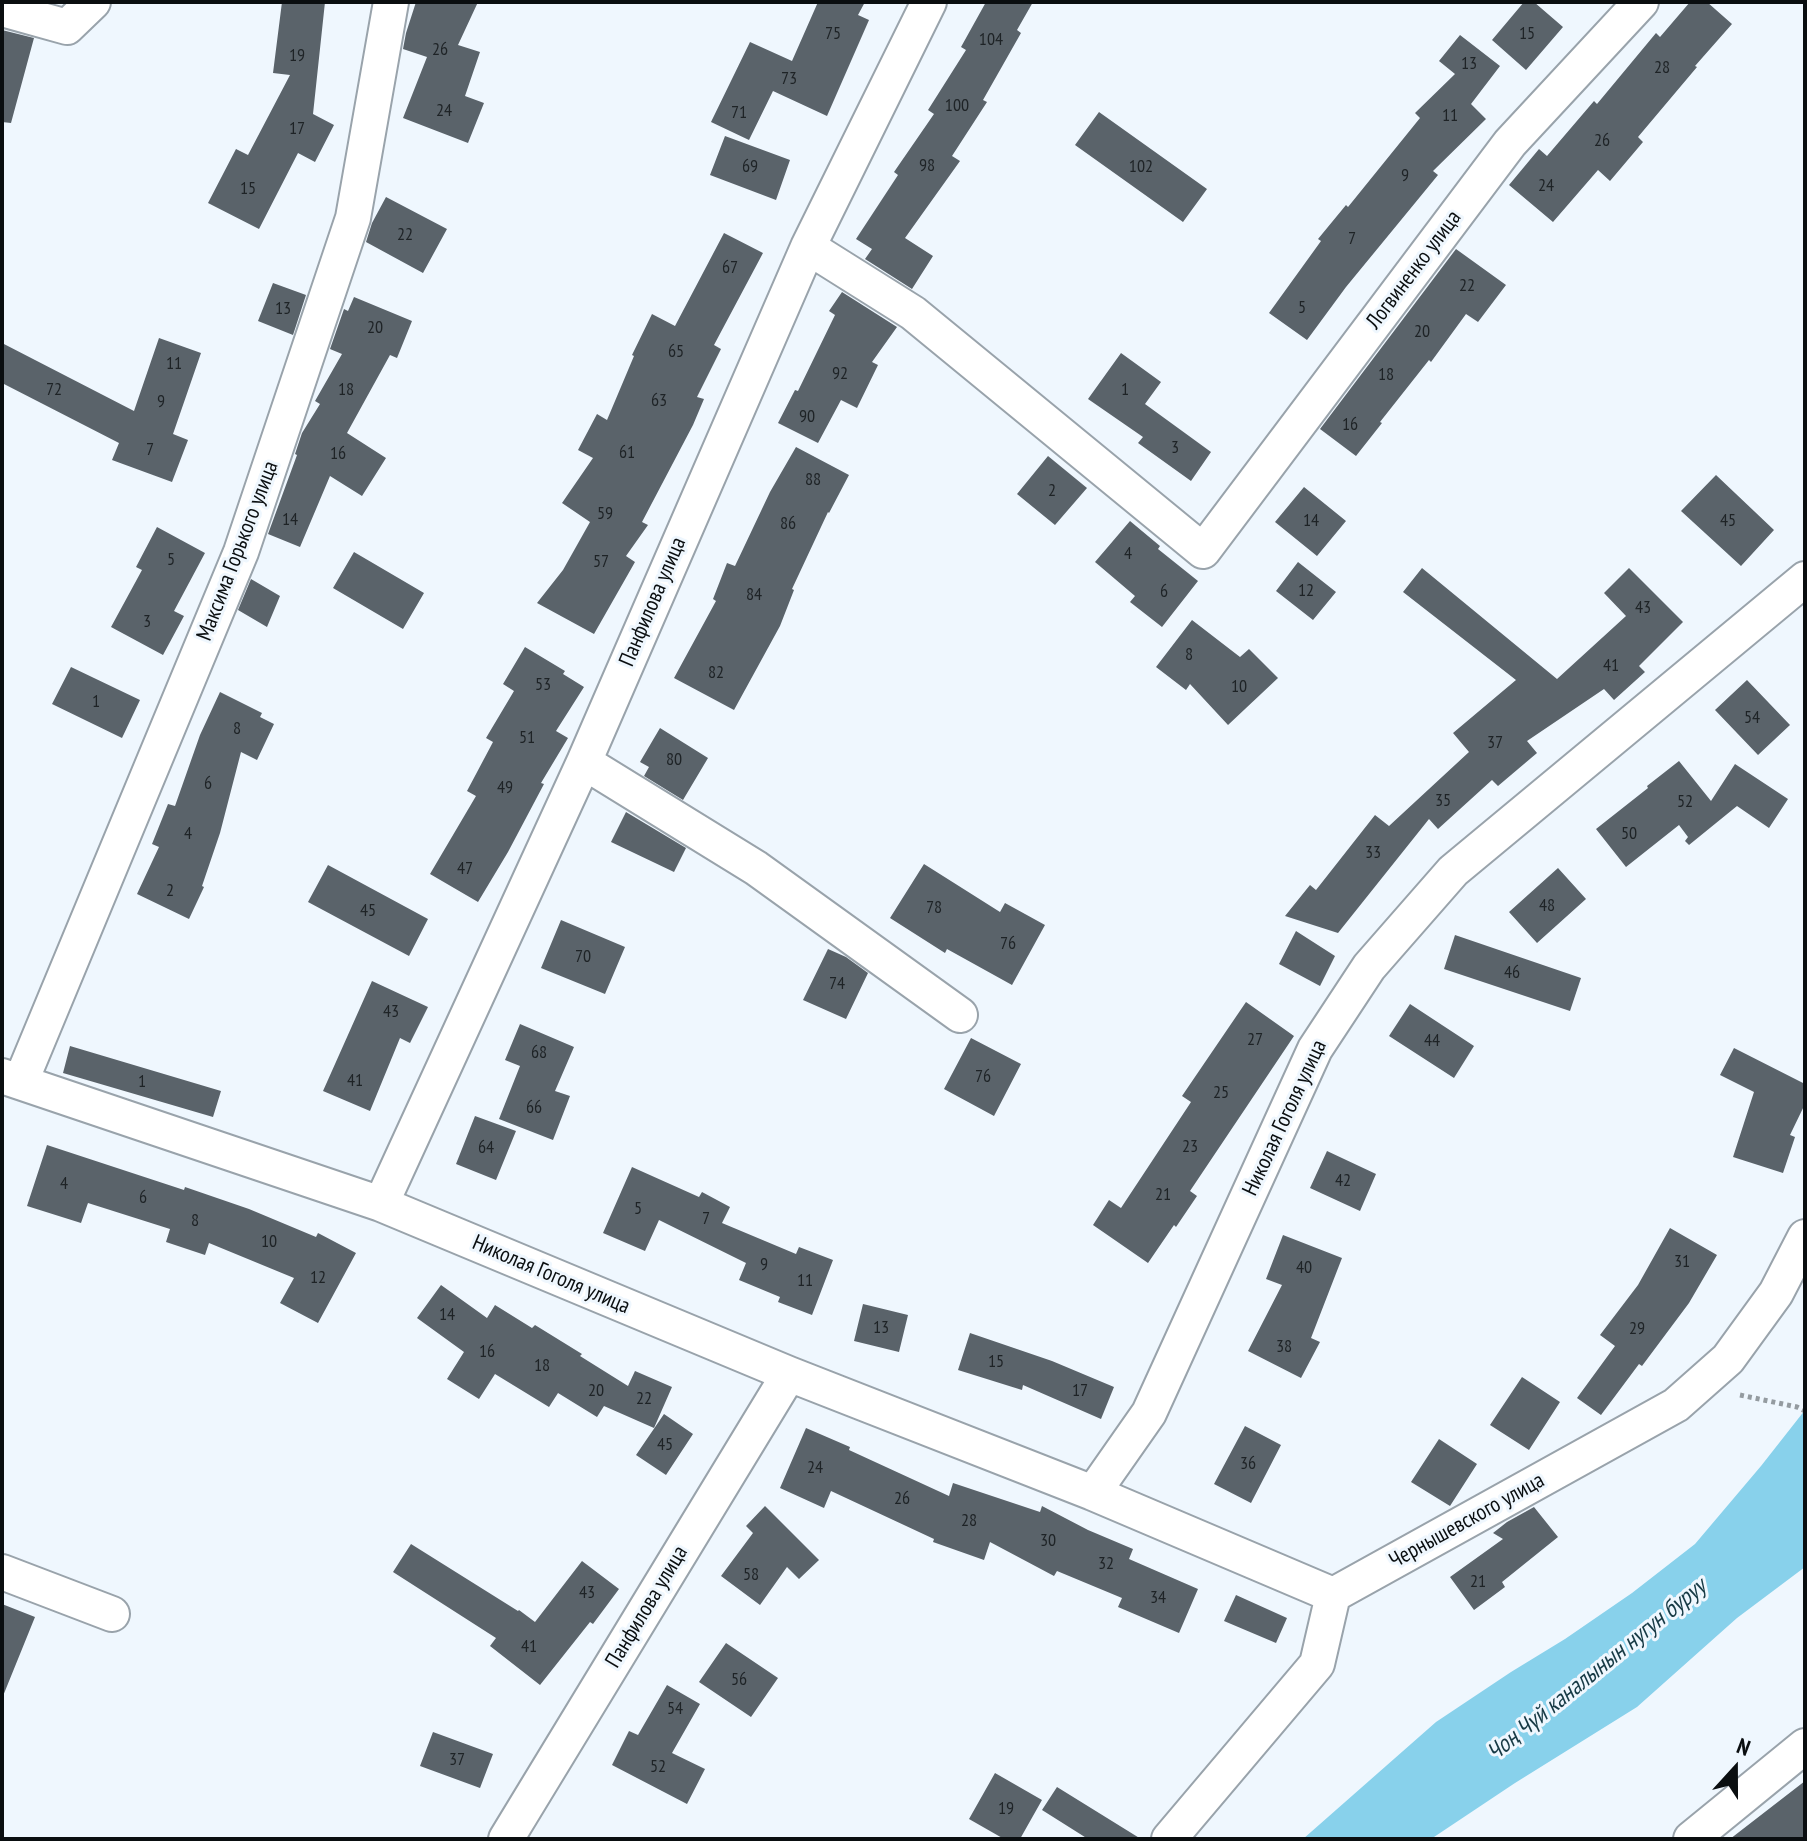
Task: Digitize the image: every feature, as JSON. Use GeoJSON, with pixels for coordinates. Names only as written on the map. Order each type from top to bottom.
{"type":"FeatureCollection","features":[{"type":"Feature","properties":{"kind":"street"},"geometry":{"type":"LineString","coordinates":[[2,9],[67,27],[93,2]]}},
{"type":"Feature","properties":{"kind":"street","name":"Максима Горького улица"},"geometry":{"type":"LineString","coordinates":[[12,1079],[246,538],[353,218],[391,2]]}},
{"type":"Feature","properties":{"kind":"street","name":"Панфилова улица"},"geometry":{"type":"LineString","coordinates":[[381,1204],[584,762],[808,247],[929,2]]}},
{"type":"Feature","properties":{"kind":"street","name":"Логвиненко улица"},"geometry":{"type":"LineString","coordinates":[[808,247],[913,313],[1203,551],[1510,143],[1641,2]]}},
{"type":"Feature","properties":{"kind":"street","name":"Николая Гоголя улица"},"geometry":{"type":"LineString","coordinates":[[1093,1493],[1149,1413],[1315,1049],[1369,967],[1453,871],[1805,579]]}},
{"type":"Feature","properties":{"kind":"street"},"geometry":{"type":"LineString","coordinates":[[584,762],[756,868],[960,1015]]}},
{"type":"Feature","properties":{"kind":"street","name":"Николая Гоголя улица"},"geometry":{"type":"LineString","coordinates":[[12,1079],[381,1204],[789,1374],[1093,1493],[1333,1595]]}},
{"type":"Feature","properties":{"kind":"street","name":"Чернышевского улица"},"geometry":{"type":"LineString","coordinates":[[1333,1595],[1676,1405],[1728,1359],[1776,1293],[1805,1237]]}},
{"type":"Feature","properties":{"kind":"street","name":"Панфилова улица"},"geometry":{"type":"LineString","coordinates":[[506,1839],[789,1374]]}},
{"type":"Feature","properties":{"kind":"street"},"geometry":{"type":"LineString","coordinates":[[2,1572],[112,1614]]}},
{"type":"Feature","properties":{"kind":"street"},"geometry":{"type":"LineString","coordinates":[[1169,1839],[1317,1664],[1333,1595]]}},
{"type":"Feature","properties":{"kind":"street"},"geometry":{"type":"LineString","coordinates":[[1691,1839],[1805,1746]]}},
{"type":"Feature","properties":{"kind":"path"},"geometry":{"type":"LineString","coordinates":[[1695,1388],[1743,1395],[1805,1411]]}},
{"type":"Feature","properties":{"kind":"water","name":"Чоң Чүй каналынын нугун буруу"},"geometry":{"type":"Polygon","coordinates":[[[1805,1410],[1805,1567],[1737,1618],[1637,1707],[1431,1839],[1303,1839],[1436,1722],[1632,1593],[1695,1544],[1805,1410]]]}},
{"type":"Feature","properties":{"kind":"building"},"geometry":{"type":"Polygon","coordinates":[[[282,2],[325,2],[313,114],[334,125],[315,162],[298,153],[259,229],[208,203],[236,149],[248,155],[290,75],[273,73],[282,2]]]}},
{"type":"Feature","properties":{"kind":"building"},"geometry":{"type":"Polygon","coordinates":[[[416,2],[478,2],[458,45],[480,52],[465,96],[484,103],[468,143],[403,118],[427,57],[403,49],[416,2]]]}},
{"type":"Feature","properties":{"kind":"building"},"geometry":{"type":"Polygon","coordinates":[[[818,2],[865,2],[858,15],[869,20],[827,116],[773,91],[749,140],[711,122],[750,42],[792,61],[818,2]]]}},
{"type":"Feature","properties":{"kind":"building"},"geometry":{"type":"Polygon","coordinates":[[[986,2],[1033,2],[1017,30],[1021,33],[983,100],[987,102],[952,156],[960,161],[905,238],[933,256],[912,289],[865,259],[872,249],[856,239],[898,175],[894,172],[934,114],[928,110],[966,50],[961,47],[986,2]]]}},
{"type":"Feature","properties":{"kind":"building"},"geometry":{"type":"Polygon","coordinates":[[[1524,2],[1534,2],[1563,27],[1526,70],[1492,40],[1524,2]]]}},
{"type":"Feature","properties":{"kind":"building"},"geometry":{"type":"Polygon","coordinates":[[[1690,2],[1707,2],[1732,24],[1638,137],[1643,142],[1610,181],[1598,170],[1553,222],[1509,185],[1539,149],[1547,156],[1594,101],[1597,104],[1656,33],[1660,37],[1690,2]]]}},
{"type":"Feature","properties":{"kind":"building"},"geometry":{"type":"Polygon","coordinates":[[[2,30],[34,38],[11,123],[2,122],[2,30]]]}},
{"type":"Feature","properties":{"kind":"building"},"geometry":{"type":"Polygon","coordinates":[[[1460,35],[1500,66],[1471,104],[1486,119],[1433,171],[1438,175],[1346,287],[1307,340],[1269,313],[1321,241],[1318,239],[1420,118],[1415,113],[1455,74],[1439,61],[1460,35]]]}},
{"type":"Feature","properties":{"kind":"building"},"geometry":{"type":"Polygon","coordinates":[[[1099,112],[1207,189],[1183,222],[1075,145],[1099,112]]]}},
{"type":"Feature","properties":{"kind":"building"},"geometry":{"type":"Polygon","coordinates":[[[725,136],[790,160],[776,200],[710,175],[725,136]]]}},
{"type":"Feature","properties":{"kind":"building"},"geometry":{"type":"Polygon","coordinates":[[[386,197],[447,229],[423,273],[366,242],[386,197]]]}},
{"type":"Feature","properties":{"kind":"building"},"geometry":{"type":"Polygon","coordinates":[[[724,233],[763,253],[714,345],[721,349],[697,397],[704,399],[642,522],[648,525],[626,556],[635,562],[594,634],[537,603],[563,570],[590,522],[562,503],[593,458],[578,450],[597,414],[607,420],[652,314],[675,326],[724,233]]]}},
{"type":"Feature","properties":{"kind":"building"},"geometry":{"type":"Polygon","coordinates":[[[1456,249],[1506,285],[1478,322],[1466,314],[1356,456],[1320,429],[1456,249]]]}},
{"type":"Feature","properties":{"kind":"building"},"geometry":{"type":"Polygon","coordinates":[[[273,283],[306,295],[293,335],[258,321],[273,283]]]}},
{"type":"Feature","properties":{"kind":"building"},"geometry":{"type":"Polygon","coordinates":[[[842,292],[897,327],[872,362],[878,365],[857,408],[841,400],[818,443],[778,423],[795,390],[798,391],[835,315],[829,311],[842,292]]]}},
{"type":"Feature","properties":{"kind":"building"},"geometry":{"type":"Polygon","coordinates":[[[354,297],[412,321],[397,358],[390,355],[347,433],[386,458],[362,496],[330,476],[300,547],[268,534],[302,433],[320,404],[315,401],[342,354],[330,349],[344,309],[348,311],[354,297]]]}},
{"type":"Feature","properties":{"kind":"building"},"geometry":{"type":"Polygon","coordinates":[[[159,338],[201,353],[173,434],[188,440],[172,482],[112,460],[119,443],[2,383],[2,343],[134,411],[159,338]]]}},
{"type":"Feature","properties":{"kind":"building"},"geometry":{"type":"Polygon","coordinates":[[[1121,353],[1161,382],[1145,404],[1211,452],[1191,481],[1138,443],[1143,437],[1088,399],[1121,353]]]}},
{"type":"Feature","properties":{"kind":"building"},"geometry":{"type":"Polygon","coordinates":[[[796,447],[849,475],[792,589],[780,626],[734,710],[674,678],[716,601],[713,599],[727,563],[735,566],[770,492],[796,447]]]}},
{"type":"Feature","properties":{"kind":"building"},"geometry":{"type":"Polygon","coordinates":[[[1048,456],[1087,488],[1055,525],[1017,494],[1048,456]]]}},
{"type":"Feature","properties":{"kind":"building"},"geometry":{"type":"Polygon","coordinates":[[[1716,475],[1774,530],[1741,566],[1681,511],[1716,475]]]}},
{"type":"Feature","properties":{"kind":"building"},"geometry":{"type":"Polygon","coordinates":[[[1304,487],[1346,521],[1317,556],[1275,522],[1304,487]]]}},
{"type":"Feature","properties":{"kind":"building"},"geometry":{"type":"Polygon","coordinates":[[[1130,521],[1160,546],[1158,549],[1198,581],[1162,627],[1130,602],[1135,596],[1095,562],[1130,521]]]}},
{"type":"Feature","properties":{"kind":"building"},"geometry":{"type":"Polygon","coordinates":[[[157,527],[205,553],[174,611],[184,616],[163,655],[111,627],[142,570],[136,567],[157,527]]]}},
{"type":"Feature","properties":{"kind":"building"},"geometry":{"type":"Polygon","coordinates":[[[354,552],[424,593],[403,629],[333,588],[354,552]]]}},
{"type":"Feature","properties":{"kind":"building"},"geometry":{"type":"Polygon","coordinates":[[[1298,562],[1336,592],[1313,620],[1276,591],[1298,562]]]}},
{"type":"Feature","properties":{"kind":"building"},"geometry":{"type":"Polygon","coordinates":[[[1422,568],[1557,679],[1626,616],[1604,593],[1629,568],[1683,622],[1639,666],[1645,672],[1614,700],[1604,689],[1527,741],[1537,753],[1498,786],[1492,780],[1438,829],[1429,819],[1338,933],[1285,916],[1310,885],[1316,890],[1375,815],[1389,826],[1469,752],[1453,733],[1516,680],[1403,592],[1422,568]]]}},
{"type":"Feature","properties":{"kind":"building"},"geometry":{"type":"Polygon","coordinates":[[[251,579],[280,596],[267,627],[238,610],[251,579]]]}},
{"type":"Feature","properties":{"kind":"building"},"geometry":{"type":"Polygon","coordinates":[[[1192,620],[1240,657],[1249,649],[1278,678],[1228,725],[1190,684],[1186,690],[1156,667],[1192,620]]]}},
{"type":"Feature","properties":{"kind":"building"},"geometry":{"type":"Polygon","coordinates":[[[525,647],[565,671],[563,674],[584,687],[556,731],[568,738],[478,902],[430,874],[476,796],[467,791],[493,742],[486,738],[514,691],[503,684],[525,647]]]}},
{"type":"Feature","properties":{"kind":"building"},"geometry":{"type":"Polygon","coordinates":[[[71,667],[140,700],[122,738],[52,704],[71,667]]]}},
{"type":"Feature","properties":{"kind":"building"},"geometry":{"type":"Polygon","coordinates":[[[1747,680],[1790,725],[1758,755],[1715,710],[1747,680]]]}},
{"type":"Feature","properties":{"kind":"building"},"geometry":{"type":"Polygon","coordinates":[[[220,692],[262,713],[260,717],[274,724],[257,760],[241,752],[204,887],[189,919],[137,894],[159,847],[152,844],[168,804],[175,806],[200,735],[220,692]]]}},
{"type":"Feature","properties":{"kind":"building"},"geometry":{"type":"Polygon","coordinates":[[[660,728],[708,758],[683,800],[644,776],[649,767],[640,762],[660,728]]]}},
{"type":"Feature","properties":{"kind":"building"},"geometry":{"type":"Polygon","coordinates":[[[1679,761],[1711,801],[1735,764],[1788,799],[1769,828],[1737,806],[1689,845],[1685,841],[1688,837],[1679,825],[1626,867],[1596,829],[1679,761]]]}},
{"type":"Feature","properties":{"kind":"building"},"geometry":{"type":"Polygon","coordinates":[[[626,812],[686,848],[674,872],[611,842],[626,812]]]}},
{"type":"Feature","properties":{"kind":"building"},"geometry":{"type":"Polygon","coordinates":[[[924,864],[1000,912],[1005,903],[1045,925],[1012,985],[947,949],[945,953],[890,918],[924,864]]]}},
{"type":"Feature","properties":{"kind":"building"},"geometry":{"type":"Polygon","coordinates":[[[328,865],[428,919],[409,956],[308,902],[328,865]]]}},
{"type":"Feature","properties":{"kind":"building"},"geometry":{"type":"Polygon","coordinates":[[[1558,868],[1586,899],[1537,943],[1509,912],[1558,868]]]}},
{"type":"Feature","properties":{"kind":"building"},"geometry":{"type":"Polygon","coordinates":[[[561,920],[625,947],[605,994],[541,968],[561,920]]]}},
{"type":"Feature","properties":{"kind":"building"},"geometry":{"type":"Polygon","coordinates":[[[1296,931],[1335,956],[1320,986],[1279,964],[1296,931]]]}},
{"type":"Feature","properties":{"kind":"building"},"geometry":{"type":"Polygon","coordinates":[[[1455,935],[1581,978],[1570,1011],[1444,969],[1455,935]]]}},
{"type":"Feature","properties":{"kind":"building"},"geometry":{"type":"Polygon","coordinates":[[[828,949],[846,957],[868,973],[846,1019],[803,1000],[828,949]]]}},
{"type":"Feature","properties":{"kind":"building"},"geometry":{"type":"Polygon","coordinates":[[[372,981],[428,1007],[410,1043],[400,1038],[370,1111],[323,1091],[372,981]]]}},
{"type":"Feature","properties":{"kind":"building"},"geometry":{"type":"Polygon","coordinates":[[[1246,1002],[1294,1036],[1190,1191],[1197,1196],[1148,1263],[1093,1225],[1109,1200],[1121,1208],[1191,1102],[1182,1096],[1246,1002]]]}},
{"type":"Feature","properties":{"kind":"building"},"geometry":{"type":"Polygon","coordinates":[[[1410,1004],[1474,1046],[1454,1078],[1389,1036],[1410,1004]]]}},
{"type":"Feature","properties":{"kind":"building"},"geometry":{"type":"Polygon","coordinates":[[[520,1024],[574,1047],[555,1091],[570,1096],[553,1140],[499,1119],[520,1066],[505,1060],[520,1024]]]}},
{"type":"Feature","properties":{"kind":"building"},"geometry":{"type":"Polygon","coordinates":[[[971,1038],[1021,1064],[994,1116],[944,1089],[971,1038]]]}},
{"type":"Feature","properties":{"kind":"building"},"geometry":{"type":"Polygon","coordinates":[[[70,1046],[221,1091],[213,1117],[63,1073],[70,1046]]]}},
{"type":"Feature","properties":{"kind":"building"},"geometry":{"type":"Polygon","coordinates":[[[1734,1048],[1805,1084],[1805,1104],[1790,1135],[1795,1137],[1783,1173],[1733,1157],[1754,1092],[1720,1075],[1734,1048]]]}},
{"type":"Feature","properties":{"kind":"building"},"geometry":{"type":"Polygon","coordinates":[[[475,1116],[516,1131],[496,1180],[456,1164],[475,1116]]]}},
{"type":"Feature","properties":{"kind":"building"},"geometry":{"type":"Polygon","coordinates":[[[47,1145],[184,1190],[185,1187],[316,1237],[318,1233],[356,1253],[318,1323],[280,1303],[294,1278],[209,1243],[205,1255],[166,1242],[170,1229],[88,1203],[81,1223],[27,1206],[47,1145]]]}},
{"type":"Feature","properties":{"kind":"building"},"geometry":{"type":"Polygon","coordinates":[[[1327,1151],[1376,1174],[1360,1211],[1310,1188],[1327,1151]]]}},
{"type":"Feature","properties":{"kind":"building"},"geometry":{"type":"Polygon","coordinates":[[[632,1167],[699,1197],[702,1192],[730,1207],[722,1223],[796,1254],[799,1247],[833,1260],[812,1315],[778,1302],[780,1297],[739,1280],[746,1263],[659,1220],[645,1251],[603,1233],[632,1167]]]}},
{"type":"Feature","properties":{"kind":"building"},"geometry":{"type":"Polygon","coordinates":[[[1670,1228],[1717,1255],[1689,1303],[1601,1415],[1577,1398],[1615,1346],[1600,1335],[1638,1285],[1670,1228]]]}},
{"type":"Feature","properties":{"kind":"building"},"geometry":{"type":"Polygon","coordinates":[[[1283,1235],[1342,1258],[1311,1338],[1320,1342],[1301,1378],[1248,1351],[1282,1285],[1266,1279],[1283,1235]]]}},
{"type":"Feature","properties":{"kind":"building"},"geometry":{"type":"Polygon","coordinates":[[[441,1285],[487,1318],[495,1305],[532,1328],[535,1325],[628,1386],[635,1371],[672,1387],[654,1428],[604,1406],[597,1417],[558,1393],[549,1407],[495,1374],[479,1399],[447,1379],[464,1352],[417,1318],[441,1285]]]}},
{"type":"Feature","properties":{"kind":"building"},"geometry":{"type":"Polygon","coordinates":[[[863,1304],[908,1315],[899,1352],[854,1341],[863,1304]]]}},
{"type":"Feature","properties":{"kind":"building"},"geometry":{"type":"Polygon","coordinates":[[[970,1333],[1052,1361],[1114,1387],[1101,1419],[1023,1385],[1022,1390],[958,1370],[970,1333]]]}},
{"type":"Feature","properties":{"kind":"building"},"geometry":{"type":"Polygon","coordinates":[[[1522,1377],[1560,1402],[1529,1450],[1490,1425],[1522,1377]]]}},
{"type":"Feature","properties":{"kind":"building"},"geometry":{"type":"Polygon","coordinates":[[[664,1414],[693,1434],[666,1475],[636,1455],[664,1414]]]}},
{"type":"Feature","properties":{"kind":"building"},"geometry":{"type":"Polygon","coordinates":[[[1245,1426],[1281,1445],[1251,1503],[1214,1484],[1245,1426]]]}},
{"type":"Feature","properties":{"kind":"building"},"geometry":{"type":"Polygon","coordinates":[[[806,1428],[949,1496],[953,1483],[1040,1512],[1042,1506],[1133,1549],[1129,1559],[1198,1589],[1179,1633],[1118,1607],[1122,1598],[1057,1571],[1054,1576],[990,1542],[984,1560],[933,1542],[934,1539],[831,1491],[824,1508],[780,1488],[806,1428]]]}},
{"type":"Feature","properties":{"kind":"building"},"geometry":{"type":"Polygon","coordinates":[[[1439,1439],[1477,1464],[1450,1506],[1411,1482],[1439,1439]]]}},
{"type":"Feature","properties":{"kind":"building"},"geometry":{"type":"Polygon","coordinates":[[[765,1506],[819,1560],[799,1579],[787,1567],[760,1605],[721,1576],[753,1533],[746,1526],[765,1506]]]}},
{"type":"Feature","properties":{"kind":"building"},"geometry":{"type":"Polygon","coordinates":[[[1534,1507],[1558,1537],[1502,1582],[1505,1587],[1474,1610],[1450,1577],[1503,1539],[1493,1533],[1534,1507]]]}},
{"type":"Feature","properties":{"kind":"building"},"geometry":{"type":"Polygon","coordinates":[[[411,1544],[535,1622],[582,1561],[619,1589],[540,1685],[490,1646],[496,1638],[393,1572],[411,1544]]]}},
{"type":"Feature","properties":{"kind":"building"},"geometry":{"type":"Polygon","coordinates":[[[1236,1595],[1287,1618],[1276,1643],[1224,1621],[1236,1595]]]}},
{"type":"Feature","properties":{"kind":"building"},"geometry":{"type":"Polygon","coordinates":[[[2,1604],[35,1617],[3,1696],[2,1696],[2,1604]]]}},
{"type":"Feature","properties":{"kind":"building"},"geometry":{"type":"Polygon","coordinates":[[[726,1643],[778,1678],[751,1717],[699,1682],[726,1643]]]}},
{"type":"Feature","properties":{"kind":"building"},"geometry":{"type":"Polygon","coordinates":[[[667,1685],[700,1704],[672,1753],[705,1769],[687,1804],[612,1765],[629,1731],[638,1735],[667,1685]]]}},
{"type":"Feature","properties":{"kind":"building"},"geometry":{"type":"Polygon","coordinates":[[[433,1732],[493,1754],[480,1788],[420,1766],[433,1732]]]}},
{"type":"Feature","properties":{"kind":"building"},"geometry":{"type":"Polygon","coordinates":[[[995,1773],[1042,1800],[1020,1839],[1004,1839],[969,1819],[995,1773]]]}},
{"type":"Feature","properties":{"kind":"building"},"geometry":{"type":"Polygon","coordinates":[[[1805,1781],[1805,1839],[1730,1839],[1805,1781]]]}},
{"type":"Feature","properties":{"kind":"building"},"geometry":{"type":"Polygon","coordinates":[[[1057,1787],[1141,1839],[1088,1839],[1042,1810],[1057,1787]]]}}]}
